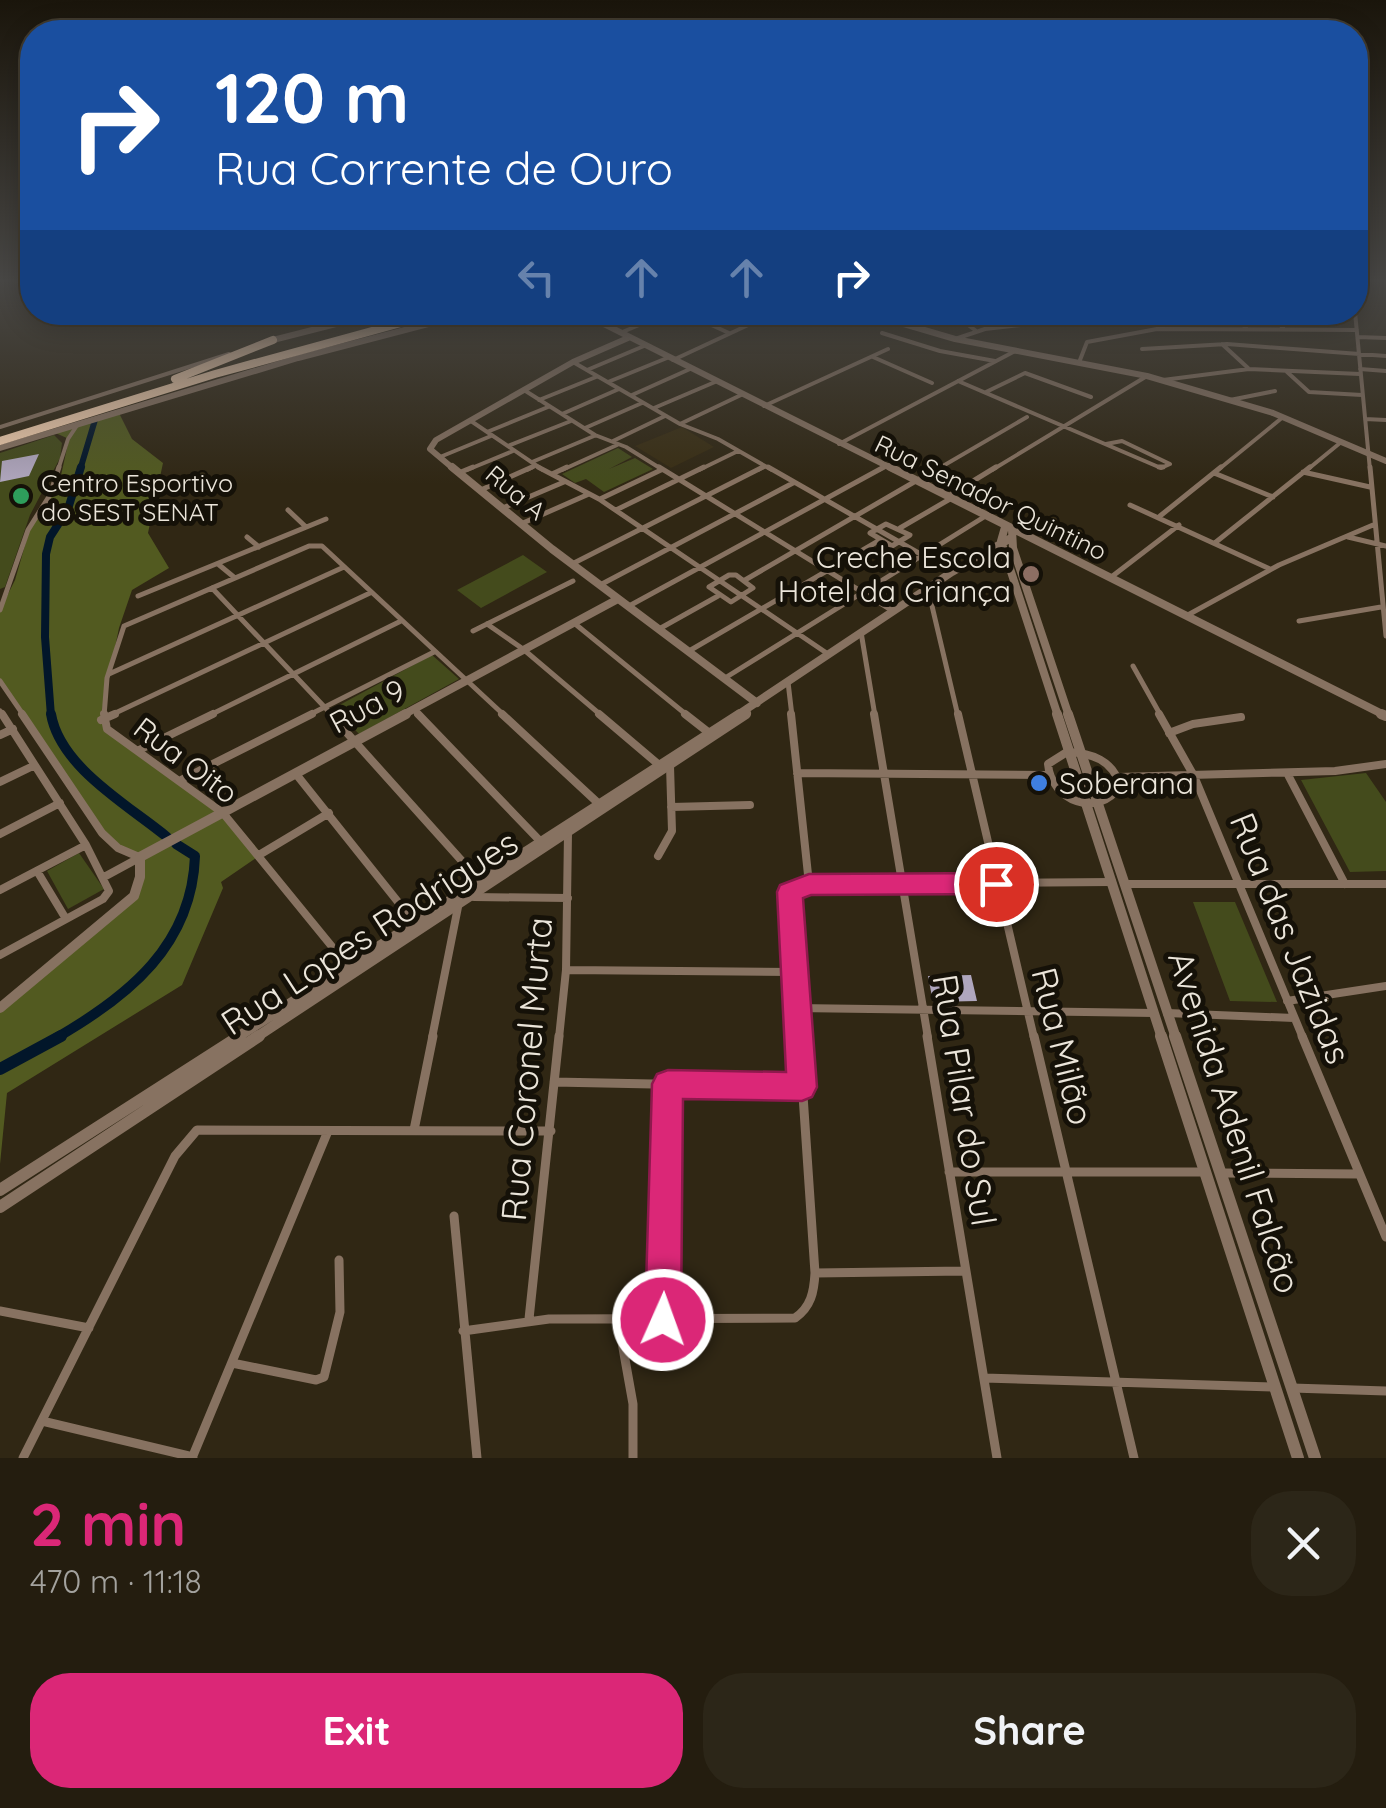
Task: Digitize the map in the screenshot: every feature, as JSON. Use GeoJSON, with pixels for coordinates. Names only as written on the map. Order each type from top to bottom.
{"type":"FeatureCollection","features":[{"type":"Feature","properties":{"kind":"highway"},"geometry":{"type":"LineString","coordinates":[[0,442],[252,348]]}},
{"type":"Feature","properties":{"kind":"highway"},"geometry":{"type":"LineString","coordinates":[[139,392],[297,348]]}},
{"type":"Feature","properties":{"kind":"highway"},"geometry":{"type":"LineString","coordinates":[[0,442],[312,348]]}},
{"type":"Feature","properties":{"kind":"highway"},"geometry":{"type":"LineString","coordinates":[[183,384],[298,358]]}},
{"type":"Feature","properties":{"kind":"street"},"geometry":{"type":"LineString","coordinates":[[0,427],[248,348]]}},
{"type":"Feature","properties":{"kind":"street"},"geometry":{"type":"LineString","coordinates":[[0,442],[336,348]]}},
{"type":"Feature","properties":{"kind":"street"},"geometry":{"type":"LineString","coordinates":[[549,406],[440,457],[430,449],[432,444],[524,390],[605,348]]}},
{"type":"Feature","properties":{"kind":"street"},"geometry":{"type":"LineString","coordinates":[[586,370],[639,348]]}},
{"type":"Feature","properties":{"kind":"street","name":"Rua Senador Quintino"},"geometry":{"type":"LineString","coordinates":[[648,348],[948,498],[1007,534],[1110,578],[1386,716]]}},
{"type":"Feature","properties":{"kind":"street"},"geometry":{"type":"LineString","coordinates":[[608,382],[696,348]]}},
{"type":"Feature","properties":{"kind":"street"},"geometry":{"type":"LineString","coordinates":[[930,348],[996,361]]}},
{"type":"Feature","properties":{"kind":"street"},"geometry":{"type":"LineString","coordinates":[[1006,348],[1080,360],[1230,400],[1284,417],[1386,462]]}},
{"type":"Feature","properties":{"kind":"street"},"geometry":{"type":"LineString","coordinates":[[1080,360],[1083,348]]}},
{"type":"Feature","properties":{"kind":"street"},"geometry":{"type":"LineString","coordinates":[[1142,350],[1166,348]]}},
{"type":"Feature","properties":{"kind":"street"},"geometry":{"type":"LineString","coordinates":[[1226,348],[1249,369]]}},
{"type":"Feature","properties":{"kind":"street"},"geometry":{"type":"LineString","coordinates":[[1277,348],[1386,356]]}},
{"type":"Feature","properties":{"kind":"street"},"geometry":{"type":"LineString","coordinates":[[1358,348],[1372,525],[1382,579],[1386,636]]}},
{"type":"Feature","properties":{"kind":"street"},"geometry":{"type":"LineString","coordinates":[[763,406],[888,349]]}},
{"type":"Feature","properties":{"kind":"street"},"geometry":{"type":"LineString","coordinates":[[839,444],[1018,350]]}},
{"type":"Feature","properties":{"kind":"street"},"geometry":{"type":"LineString","coordinates":[[872,356],[932,383]]}},
{"type":"Feature","properties":{"kind":"street"},"geometry":{"type":"LineString","coordinates":[[573,362],[952,572]]}},
{"type":"Feature","properties":{"kind":"street"},"geometry":{"type":"LineString","coordinates":[[1162,380],[1249,369],[1386,371]]}},
{"type":"Feature","properties":{"kind":"street"},"geometry":{"type":"LineString","coordinates":[[632,395],[690,370]]}},
{"type":"Feature","properties":{"kind":"street"},"geometry":{"type":"LineString","coordinates":[[1286,370],[1310,392],[1362,394]]}},
{"type":"Feature","properties":{"kind":"street"},"geometry":{"type":"LineString","coordinates":[[986,393],[1025,373],[1091,397]]}},
{"type":"Feature","properties":{"kind":"street"},"geometry":{"type":"LineString","coordinates":[[539,400],[598,376]]}},
{"type":"Feature","properties":{"kind":"street"},"geometry":{"type":"LineString","coordinates":[[901,527],[1147,376]]}},
{"type":"Feature","properties":{"kind":"street"},"geometry":{"type":"LineString","coordinates":[[958,381],[1106,444],[1122,441],[1169,462],[1161,468]]}},
{"type":"Feature","properties":{"kind":"street"},"geometry":{"type":"LineString","coordinates":[[654,408],[714,382]]}},
{"type":"Feature","properties":{"kind":"street"},"geometry":{"type":"LineString","coordinates":[[562,414],[620,389]]}},
{"type":"Feature","properties":{"kind":"street"},"geometry":{"type":"LineString","coordinates":[[524,390],[595,435],[680,480],[894,612]]}},
{"type":"Feature","properties":{"kind":"street"},"geometry":{"type":"LineString","coordinates":[[1230,400],[1275,391]]}},
{"type":"Feature","properties":{"kind":"street"},"geometry":{"type":"LineString","coordinates":[[680,424],[741,395]]}},
{"type":"Feature","properties":{"kind":"street"},"geometry":{"type":"LineString","coordinates":[[584,428],[643,402]]}},
{"type":"Feature","properties":{"kind":"street"},"geometry":{"type":"LineString","coordinates":[[552,474],[666,416]]}},
{"type":"Feature","properties":{"kind":"street"},"geometry":{"type":"LineString","coordinates":[[745,580],[1027,417]]}},
{"type":"Feature","properties":{"kind":"street"},"geometry":{"type":"LineString","coordinates":[[1160,516],[1284,417]]}},
{"type":"Feature","properties":{"kind":"street"},"geometry":{"type":"LineString","coordinates":[[461,472],[572,420]]}},
{"type":"Feature","properties":{"kind":"street"},"geometry":{"type":"LineString","coordinates":[[1364,420],[1386,420]]}},
{"type":"Feature","properties":{"kind":"street"},"geometry":{"type":"LineString","coordinates":[[472,421],[534,464],[616,510],[828,654]]}},
{"type":"Feature","properties":{"kind":"street"},"geometry":{"type":"LineString","coordinates":[[0,610],[28,530],[50,495],[68,439],[80,422]]}},
{"type":"Feature","properties":{"kind":"street"},"geometry":{"type":"LineString","coordinates":[[50,430],[68,439]]}},
{"type":"Feature","properties":{"kind":"street"},"geometry":{"type":"LineString","coordinates":[[483,489],[595,435]]}},
{"type":"Feature","properties":{"kind":"street"},"geometry":{"type":"LineString","coordinates":[[1216,542],[1340,443]]}},
{"type":"Feature","properties":{"kind":"street"},"geometry":{"type":"LineString","coordinates":[[616,510],[739,451]]}},
{"type":"Feature","properties":{"kind":"street","name":"Rua A"},"geometry":{"type":"LineString","coordinates":[[440,457],[572,564],[759,701]]}},
{"type":"Feature","properties":{"kind":"street"},"geometry":{"type":"LineString","coordinates":[[572,564],[766,466]]}},
{"type":"Feature","properties":{"kind":"street"},"geometry":{"type":"LineString","coordinates":[[629,606],[884,467]]}},
{"type":"Feature","properties":{"kind":"street"},"geometry":{"type":"LineString","coordinates":[[599,499],[662,470]]}},
{"type":"Feature","properties":{"kind":"street"},"geometry":{"type":"LineString","coordinates":[[1302,471],[1370,487]]}},
{"type":"Feature","properties":{"kind":"street"},"geometry":{"type":"LineString","coordinates":[[1214,472],[1273,497]]}},
{"type":"Feature","properties":{"kind":"street"},"geometry":{"type":"LineString","coordinates":[[504,507],[565,481]]}},
{"type":"Feature","properties":{"kind":"street"},"geometry":{"type":"LineString","coordinates":[[600,585],[794,482]]}},
{"type":"Feature","properties":{"kind":"street"},"geometry":{"type":"LineString","coordinates":[[523,523],[590,494]]}},
{"type":"Feature","properties":{"kind":"street"},"geometry":{"type":"LineString","coordinates":[[1130,505],[1271,569]]}},
{"type":"Feature","properties":{"kind":"street"},"geometry":{"type":"LineString","coordinates":[[288,510],[306,527]]}},
{"type":"Feature","properties":{"kind":"street"},"geometry":{"type":"LineString","coordinates":[[725,678],[984,517]]}},
{"type":"Feature","properties":{"kind":"street"},"geometry":{"type":"LineString","coordinates":[[138,596],[326,519]]}},
{"type":"Feature","properties":{"kind":"street"},"geometry":{"type":"LineString","coordinates":[[889,524],[910,535],[890,546],[870,533],[876,528],[889,524]]}},
{"type":"Feature","properties":{"kind":"street"},"geometry":{"type":"LineString","coordinates":[[1110,578],[1179,525]]}},
{"type":"Feature","properties":{"kind":"street"},"geometry":{"type":"LineString","coordinates":[[1186,616],[1271,569],[1372,525]]}},
{"type":"Feature","properties":{"kind":"street","name":"Avenida Adenil Falcão"},"geometry":{"type":"LineString","coordinates":[[1007,534],[1006,556],[1022,595]]}},
{"type":"Feature","properties":{"kind":"street","name":"Avenida Adenil Falcão"},"geometry":{"type":"LineString","coordinates":[[1007,534],[1054,695],[1176,1061],[1221,1173],[1316,1458]]}},
{"type":"Feature","properties":{"kind":"street","name":"Rua Lopes Rodrigues"},"geometry":{"type":"LineString","coordinates":[[0,1190],[259,1030],[346,966],[474,897],[564,831],[1007,534]]}},
{"type":"Feature","properties":{"kind":"street"},"geometry":{"type":"LineString","coordinates":[[1345,536],[1386,546]]}},
{"type":"Feature","properties":{"kind":"street"},"geometry":{"type":"LineString","coordinates":[[247,537],[259,547]]}},
{"type":"Feature","properties":{"kind":"street"},"geometry":{"type":"LineString","coordinates":[[689,651],[880,540]]}},
{"type":"Feature","properties":{"kind":"street"},"geometry":{"type":"LineString","coordinates":[[480,880],[212,588],[318,545],[598,803]]}},
{"type":"Feature","properties":{"kind":"street"},"geometry":{"type":"LineString","coordinates":[[965,564],[994,552],[1006,556]]}},
{"type":"Feature","properties":{"kind":"street"},"geometry":{"type":"LineString","coordinates":[[218,564],[235,578]]}},
{"type":"Feature","properties":{"kind":"street"},"geometry":{"type":"LineString","coordinates":[[108,674],[344,567]]}},
{"type":"Feature","properties":{"kind":"street"},"geometry":{"type":"LineString","coordinates":[[732,574],[753,589],[729,602],[709,588],[718,580],[732,574]]}},
{"type":"Feature","properties":{"kind":"street"},"geometry":{"type":"LineString","coordinates":[[474,631],[573,580]]}},
{"type":"Feature","properties":{"kind":"street","name":"Rua Oito"},"geometry":{"type":"LineString","coordinates":[[212,588],[131,623],[120,632],[101,720],[107,729],[224,813],[346,966]]}},
{"type":"Feature","properties":{"kind":"street","name":"Rua Milão"},"geometry":{"type":"LineString","coordinates":[[928,588],[1134,1458]]}},
{"type":"Feature","properties":{"kind":"street"},"geometry":{"type":"LineString","coordinates":[[101,720],[370,593]]}},
{"type":"Feature","properties":{"kind":"street"},"geometry":{"type":"LineString","coordinates":[[658,629],[718,596]]}},
{"type":"Feature","properties":{"kind":"street","name":"Rua 9"},"geometry":{"type":"LineString","coordinates":[[140,857],[618,598]]}},
{"type":"Feature","properties":{"kind":"street"},"geometry":{"type":"LineString","coordinates":[[1299,622],[1381,607]]}},
{"type":"Feature","properties":{"kind":"street"},"geometry":{"type":"LineString","coordinates":[[138,750],[401,622]]}},
{"type":"Feature","properties":{"kind":"street"},"geometry":{"type":"LineString","coordinates":[[574,622],[708,732]]}},
{"type":"Feature","properties":{"kind":"street"},"geometry":{"type":"LineString","coordinates":[[487,624],[664,765],[672,834],[658,856]]}},
{"type":"Feature","properties":{"kind":"street","name":"Rua Pilar do Sul"},"geometry":{"type":"LineString","coordinates":[[861,632],[997,1458]]}},
{"type":"Feature","properties":{"kind":"street"},"geometry":{"type":"LineString","coordinates":[[181,780],[434,652]]}},
{"type":"Feature","properties":{"kind":"street","name":"Rua das Jazidas"},"geometry":{"type":"LineString","coordinates":[[1133,666],[1194,776],[1386,1237]]}},
{"type":"Feature","properties":{"kind":"street"},"geometry":{"type":"LineString","coordinates":[[788,681],[809,884]]}},
{"type":"Feature","properties":{"kind":"street"},"geometry":{"type":"LineString","coordinates":[[0,682],[102,833],[118,848],[140,857]]}},
{"type":"Feature","properties":{"kind":"street","name":"Rua Lopes Rodrigues"},"geometry":{"type":"LineString","coordinates":[[0,1207],[400,938],[414,922],[540,841],[564,831],[598,803],[664,765],[759,701]]}},
{"type":"Feature","properties":{"kind":"street"},"geometry":{"type":"LineString","coordinates":[[414,709],[540,841]]}},
{"type":"Feature","properties":{"kind":"street"},"geometry":{"type":"LineString","coordinates":[[0,711],[86,845],[110,892],[0,955]]}},
{"type":"Feature","properties":{"kind":"street"},"geometry":{"type":"LineString","coordinates":[[1169,732],[1241,717]]}},
{"type":"Feature","properties":{"kind":"street"},"geometry":{"type":"LineString","coordinates":[[0,735],[13,729]]}},
{"type":"Feature","properties":{"kind":"street"},"geometry":{"type":"LineString","coordinates":[[1074,752],[1104,760],[1118,777],[1117,795],[1091,804],[1064,796],[1047,775],[1051,760],[1074,752]]}},
{"type":"Feature","properties":{"kind":"street"},"geometry":{"type":"LineString","coordinates":[[1118,777],[1287,773],[1386,764]]}},
{"type":"Feature","properties":{"kind":"street"},"geometry":{"type":"LineString","coordinates":[[0,782],[33,766]]}},
{"type":"Feature","properties":{"kind":"street"},"geometry":{"type":"LineString","coordinates":[[296,773],[414,922]]}},
{"type":"Feature","properties":{"kind":"street"},"geometry":{"type":"LineString","coordinates":[[797,773],[1047,775]]}},
{"type":"Feature","properties":{"kind":"street"},"geometry":{"type":"LineString","coordinates":[[1287,773],[1345,884]]}},
{"type":"Feature","properties":{"kind":"street"},"geometry":{"type":"LineString","coordinates":[[0,834],[60,803]]}},
{"type":"Feature","properties":{"kind":"street"},"geometry":{"type":"LineString","coordinates":[[671,807],[750,805]]}},
{"type":"Feature","properties":{"kind":"street"},"geometry":{"type":"LineString","coordinates":[[259,855],[328,813]]}},
{"type":"Feature","properties":{"kind":"street","name":"Rua Coronel Murta"},"geometry":{"type":"LineString","coordinates":[[529,1320],[566,970],[568,898],[564,831]]}},
{"type":"Feature","properties":{"kind":"street"},"geometry":{"type":"LineString","coordinates":[[0,890],[86,845]]}},
{"type":"Feature","properties":{"kind":"street"},"geometry":{"type":"LineString","coordinates":[[104,877],[140,857]]}},
{"type":"Feature","properties":{"kind":"street"},"geometry":{"type":"LineString","coordinates":[[0,1008],[134,896],[140,878],[140,857]]}},
{"type":"Feature","properties":{"kind":"street"},"geometry":{"type":"LineString","coordinates":[[36,871],[66,919]]}},
{"type":"Feature","properties":{"kind":"street"},"geometry":{"type":"LineString","coordinates":[[464,1331],[529,1320],[795,1318],[804,1313],[811,1300],[815,1274],[789,894],[809,884],[1386,884]]}},
{"type":"Feature","properties":{"kind":"street"},"geometry":{"type":"LineString","coordinates":[[474,897],[568,898]]}},
{"type":"Feature","properties":{"kind":"street"},"geometry":{"type":"LineString","coordinates":[[414,1130],[458,907]]}},
{"type":"Feature","properties":{"kind":"street"},"geometry":{"type":"LineString","coordinates":[[566,970],[792,972]]}},
{"type":"Feature","properties":{"kind":"street"},"geometry":{"type":"LineString","coordinates":[[1287,1001],[1386,986]]}},
{"type":"Feature","properties":{"kind":"street"},"geometry":{"type":"LineString","coordinates":[[796,1008],[1294,1018]]}},
{"type":"Feature","properties":{"kind":"street","name":"Avenida Adenil Falcão"},"geometry":{"type":"LineString","coordinates":[[1176,1061],[1205,1172],[1298,1458]]}},
{"type":"Feature","properties":{"kind":"street"},"geometry":{"type":"LineString","coordinates":[[554,1082],[802,1087]]}},
{"type":"Feature","properties":{"kind":"street"},"geometry":{"type":"LineString","coordinates":[[663,1320],[668,1084]]}},
{"type":"Feature","properties":{"kind":"street"},"geometry":{"type":"LineString","coordinates":[[23,1458],[183,1142],[205,1127],[551,1131]]}},
{"type":"Feature","properties":{"kind":"street"},"geometry":{"type":"LineString","coordinates":[[42,1421],[192,1457],[328,1130]]}},
{"type":"Feature","properties":{"kind":"street"},"geometry":{"type":"LineString","coordinates":[[950,1172],[1205,1172]]}},
{"type":"Feature","properties":{"kind":"street"},"geometry":{"type":"LineString","coordinates":[[1221,1173],[1360,1174]]}},
{"type":"Feature","properties":{"kind":"street"},"geometry":{"type":"LineString","coordinates":[[454,1216],[477,1458]]}},
{"type":"Feature","properties":{"kind":"street"},"geometry":{"type":"LineString","coordinates":[[232,1362],[316,1380],[324,1377],[340,1312],[339,1260]]}},
{"type":"Feature","properties":{"kind":"street"},"geometry":{"type":"LineString","coordinates":[[815,1274],[964,1271]]}},
{"type":"Feature","properties":{"kind":"street"},"geometry":{"type":"LineString","coordinates":[[0,1311],[89,1328]]}},
{"type":"Feature","properties":{"kind":"street"},"geometry":{"type":"LineString","coordinates":[[618,1320],[633,1404],[633,1458]]}},
{"type":"Feature","properties":{"kind":"street"},"geometry":{"type":"LineString","coordinates":[[984,1378],[1275,1387]]}},
{"type":"Feature","properties":{"kind":"street"},"geometry":{"type":"LineString","coordinates":[[1292,1388],[1386,1391]]}},
{"type":"Feature","properties":{"kind":"shaded area"},"geometry":{"type":"Polygon","coordinates":[[[682,427],[714,447],[671,468],[635,446],[682,427]]]}},
{"type":"Feature","properties":{"kind":"green space"},"geometry":{"type":"Polygon","coordinates":[[[118,411],[132,439],[163,463],[148,533],[169,568],[132,590],[119,628],[100,720],[225,811],[262,854],[221,882],[223,888],[182,985],[7,1093],[0,1164],[0,1003],[131,897],[139,858],[118,850],[0,680],[0,610],[15,580],[30,528],[60,480],[69,439],[51,431],[118,411]]]}},
{"type":"Feature","properties":{"kind":"green space","name":"Centro Esportivo do SEST SENAT"},"geometry":{"type":"Polygon","coordinates":[[[54,435],[62,443],[60,458],[30,515],[5,587],[0,589],[0,453],[54,435]]]}},
{"type":"Feature","properties":{"kind":"green space"},"geometry":{"type":"Polygon","coordinates":[[[618,448],[632,457],[609,469],[635,458],[653,469],[604,492],[586,479],[575,483],[562,474],[618,448]]]}},
{"type":"Feature","properties":{"kind":"green space"},"geometry":{"type":"Polygon","coordinates":[[[523,555],[547,572],[481,608],[457,590],[523,555]]]}},
{"type":"Feature","properties":{"kind":"green space"},"geometry":{"type":"Polygon","coordinates":[[[432,655],[459,679],[359,734],[334,708],[432,655]]]}},
{"type":"Feature","properties":{"kind":"green space"},"geometry":{"type":"Polygon","coordinates":[[[1366,773],[1386,802],[1386,871],[1350,872],[1301,780],[1366,773]]]}},
{"type":"Feature","properties":{"kind":"green space"},"geometry":{"type":"Polygon","coordinates":[[[79,853],[104,889],[68,909],[47,871],[79,853]]]}},
{"type":"Feature","properties":{"kind":"green space"},"geometry":{"type":"Polygon","coordinates":[[[1193,902],[1235,902],[1277,1002],[1230,1001],[1193,902]]]}},
{"type":"Feature","properties":{"kind":"building"},"geometry":{"type":"Polygon","coordinates":[[[39,454],[29,476],[0,482],[2,461],[39,454]]]}},
{"type":"Feature","properties":{"kind":"building"},"geometry":{"type":"Polygon","coordinates":[[[971,975],[977,1001],[933,1002],[928,976],[971,975]]]}},
{"type":"Feature","properties":{"kind":"waterway"},"geometry":{"type":"LineString","coordinates":[[80,470],[95,420]]}},
{"type":"Feature","properties":{"kind":"waterway"},"geometry":{"type":"LineString","coordinates":[[51,716],[45,637],[46,554],[50,537],[68,509],[81,467]]}},
{"type":"Feature","properties":{"kind":"waterway"},"geometry":{"type":"LineString","coordinates":[[51,714],[57,733],[81,768],[167,837]]}},
{"type":"Feature","properties":{"kind":"waterway"},"geometry":{"type":"LineString","coordinates":[[56,1038],[131,985],[169,942],[191,888],[195,856],[176,844]]}},
{"type":"Feature","properties":{"kind":"waterway"},"geometry":{"type":"LineString","coordinates":[[0,1069],[61,1036]]}},
{"type":"Feature","properties":{"kind":"place","name":"Centro Esportivo do SEST SENAT"},"geometry":{"type":"Point","coordinates":[21,496]}},
{"type":"Feature","properties":{"kind":"place","name":"Creche Escola Hotel da Criança"},"geometry":{"type":"Point","coordinates":[1031,574]}},
{"type":"Feature","properties":{"kind":"place","name":"Soberana"},"geometry":{"type":"Point","coordinates":[1039,783]}},
{"type":"Feature","properties":{"kind":"route"},"geometry":{"type":"LineString","coordinates":[[663,1320],[668,1084],[802,1087],[790,892],[809,884],[996,884]]}}]}
